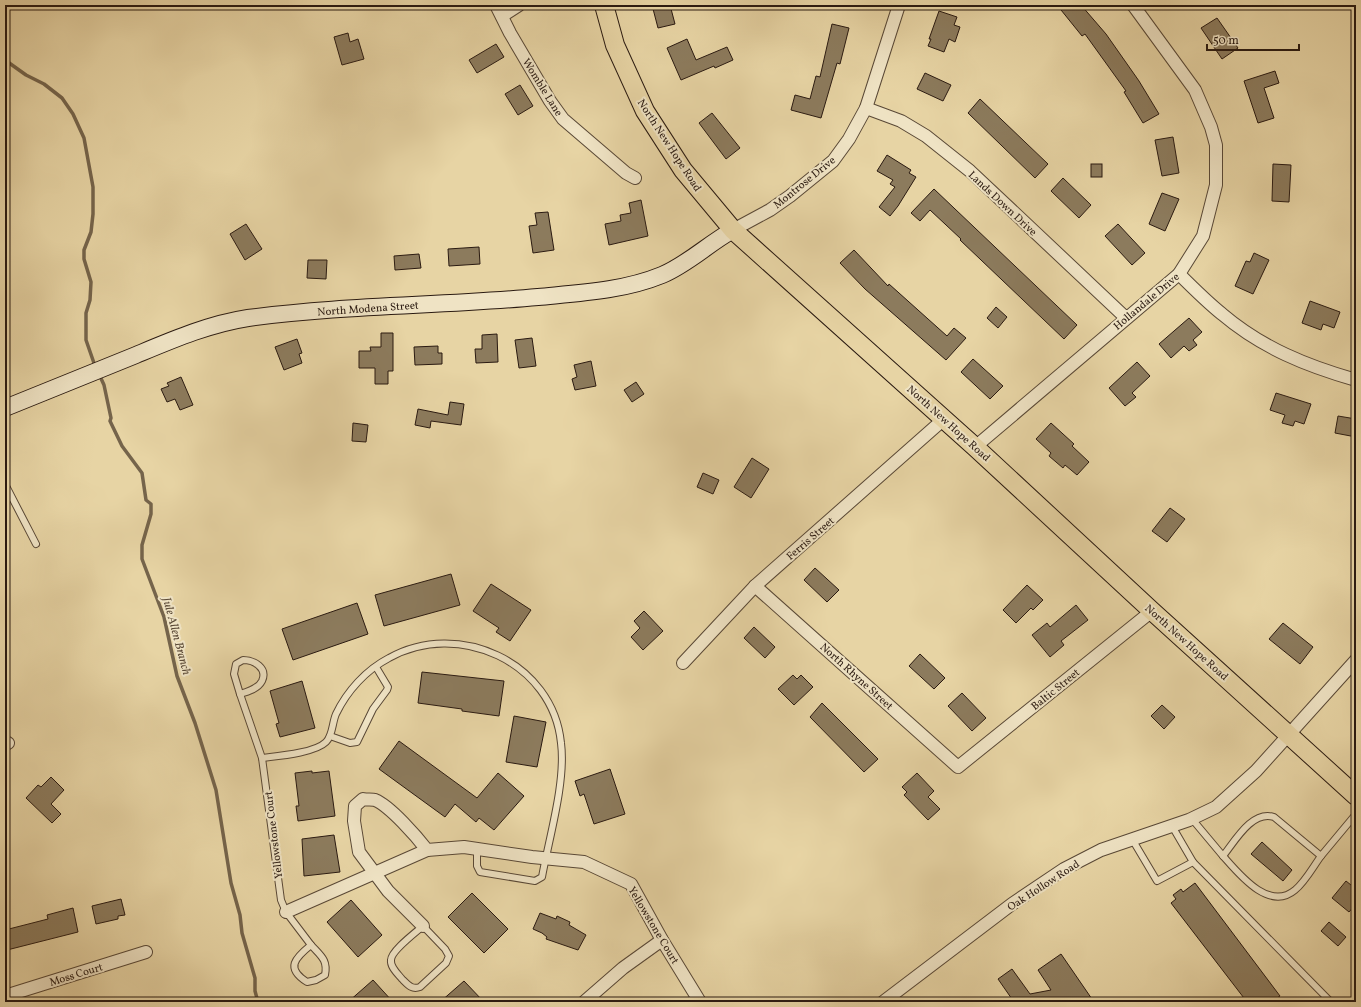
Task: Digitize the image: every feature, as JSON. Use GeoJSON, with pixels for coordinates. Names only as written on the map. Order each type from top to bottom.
{"type":"FeatureCollection","features":[{"type":"Feature","properties":{"kind":"main road","name":"North New Hope Road"},"geometry":{"type":"LineString","coordinates":[[604,5],[615,45],[646,111],[683,170],[733,230],[975,446],[1152,611],[1356,796]]}},
{"type":"Feature","properties":{"kind":"street","name":"Womble Lane"},"geometry":{"type":"LineString","coordinates":[[496,5],[510,33],[550,101],[564,119],[635,178]]}},
{"type":"Feature","properties":{"kind":"street"},"geometry":{"type":"LineString","coordinates":[[502,16],[519,5]]}},
{"type":"Feature","properties":{"kind":"street","name":"Montrose Drive"},"geometry":{"type":"LineString","coordinates":[[733,230],[780,203],[833,161],[849,139],[866,108],[899,5]]}},
{"type":"Feature","properties":{"kind":"street","name":"Hollandale Drive"},"geometry":{"type":"LineString","coordinates":[[975,446],[1179,274],[1203,236],[1216,185],[1216,145],[1211,127],[1195,90],[1133,5]]}},
{"type":"Feature","properties":{"kind":"street","name":"Lands Down Drive"},"geometry":{"type":"LineString","coordinates":[[866,108],[901,121],[933,141],[970,171],[1126,318]]}},
{"type":"Feature","properties":{"kind":"street","name":"North Modena Street"},"geometry":{"type":"LineString","coordinates":[[5,408],[175,339],[216,325],[247,318],[286,314],[596,292],[630,285],[662,275],[690,260],[714,241],[733,230]]}},
{"type":"Feature","properties":{"kind":"street"},"geometry":{"type":"LineString","coordinates":[[1179,274],[1222,315],[1256,339],[1290,358],[1320,370],[1356,380]]}},
{"type":"Feature","properties":{"kind":"street","name":"Ferris Street"},"geometry":{"type":"LineString","coordinates":[[683,664],[756,586],[944,419]]}},
{"type":"Feature","properties":{"kind":"street","name":"North Rhyne Street"},"geometry":{"type":"LineString","coordinates":[[756,586],[958,767]]}},
{"type":"Feature","properties":{"kind":"street","name":"Baltic Street"},"geometry":{"type":"LineString","coordinates":[[958,767],[1152,611]]}},
{"type":"Feature","properties":{"kind":"street","name":"Oak Hollow Road"},"geometry":{"type":"LineString","coordinates":[[883,1002],[1012,904],[1064,869],[1101,850],[1192,819],[1216,807],[1256,771],[1356,660]]}},
{"type":"Feature","properties":{"kind":"street"},"geometry":{"type":"LineString","coordinates":[[423,926],[388,891],[359,852],[354,821],[355,806],[363,799],[376,800],[414,832],[427,850]]}},
{"type":"Feature","properties":{"kind":"street","name":"Yellowstone Court"},"geometry":{"type":"LineString","coordinates":[[286,912],[427,850],[464,847],[532,857],[546,857],[584,862],[631,884],[662,940],[700,1002]]}},
{"type":"Feature","properties":{"kind":"street"},"geometry":{"type":"LineString","coordinates":[[584,1002],[623,968],[662,940]]}},
{"type":"Feature","properties":{"kind":"street","name":"Moss Court"},"geometry":{"type":"LineString","coordinates":[[5,996],[146,952]]}},
{"type":"Feature","properties":{"kind":"lane"},"geometry":{"type":"LineString","coordinates":[[5,484],[36,544]]}},
{"type":"Feature","properties":{"kind":"lane"},"geometry":{"type":"LineString","coordinates":[[262,758],[309,750],[326,743],[330,736],[336,715],[348,694],[362,678],[388,658],[417,646],[444,643],[472,646],[498,655],[519,668],[536,684],[556,721],[562,743],[558,794],[542,877],[535,881],[480,872],[477,866],[477,849]]}},
{"type":"Feature","properties":{"kind":"lane","name":"Yellowstone Court"},"geometry":{"type":"LineString","coordinates":[[240,694],[255,688],[262,682],[264,673],[260,666],[252,660],[243,660],[236,664],[234,674],[240,694],[262,758],[281,900],[286,912],[323,959],[326,966],[325,975],[316,980],[307,982],[298,976],[294,969],[295,961],[298,956],[311,945]]}},
{"type":"Feature","properties":{"kind":"lane"},"geometry":{"type":"LineString","coordinates":[[330,736],[350,742],[357,742],[373,709],[388,690],[388,687],[376,667]]}},
{"type":"Feature","properties":{"kind":"lane"},"geometry":{"type":"LineString","coordinates":[[1192,819],[1236,870],[1262,893],[1271,897],[1280,898],[1290,894],[1296,889],[1356,814]]}},
{"type":"Feature","properties":{"kind":"lane"},"geometry":{"type":"LineString","coordinates":[[1223,856],[1250,823],[1257,818],[1269,815],[1274,817],[1321,856]]}},
{"type":"Feature","properties":{"kind":"lane"},"geometry":{"type":"LineString","coordinates":[[1172,826],[1193,862],[1329,1000],[1333,1002]]}},
{"type":"Feature","properties":{"kind":"lane"},"geometry":{"type":"LineString","coordinates":[[1132,839],[1156,881],[1193,862]]}},
{"type":"Feature","properties":{"kind":"lane"},"geometry":{"type":"LineString","coordinates":[[423,926],[445,949],[449,956],[446,963],[420,987],[416,988],[409,986],[392,966],[390,961],[393,954],[423,926]]}},
{"type":"Feature","properties":{"kind":"building"},"geometry":{"type":"Polygon","coordinates":[[[652,5],[670,5],[675,24],[658,28],[652,5]]]}},
{"type":"Feature","properties":{"kind":"building"},"geometry":{"type":"Polygon","coordinates":[[[1057,5],[1081,5],[1106,34],[1139,81],[1159,114],[1143,123],[1124,92],[1126,91],[1085,34],[1082,36],[1057,5]]]}},
{"type":"Feature","properties":{"kind":"building"},"geometry":{"type":"Polygon","coordinates":[[[939,11],[957,17],[954,25],[960,27],[955,42],[949,39],[944,52],[928,46],[939,11]]]}},
{"type":"Feature","properties":{"kind":"building"},"geometry":{"type":"Polygon","coordinates":[[[1217,18],[1238,48],[1222,59],[1201,28],[1217,18]]]}},
{"type":"Feature","properties":{"kind":"building"},"geometry":{"type":"Polygon","coordinates":[[[832,24],[849,28],[840,64],[837,63],[821,118],[791,110],[795,95],[810,99],[816,76],[820,77],[832,24]]]}},
{"type":"Feature","properties":{"kind":"building"},"geometry":{"type":"Polygon","coordinates":[[[348,33],[350,42],[358,39],[364,59],[342,65],[334,37],[348,33]]]}},
{"type":"Feature","properties":{"kind":"building"},"geometry":{"type":"Polygon","coordinates":[[[687,39],[696,60],[727,47],[733,60],[715,68],[714,66],[681,80],[667,48],[687,39]]]}},
{"type":"Feature","properties":{"kind":"building"},"geometry":{"type":"Polygon","coordinates":[[[496,44],[504,57],[477,73],[469,60],[496,44]]]}},
{"type":"Feature","properties":{"kind":"building"},"geometry":{"type":"Polygon","coordinates":[[[1275,71],[1279,83],[1264,88],[1274,118],[1258,123],[1244,81],[1275,71]]]}},
{"type":"Feature","properties":{"kind":"building"},"geometry":{"type":"Polygon","coordinates":[[[925,73],[951,85],[943,101],[917,89],[925,73]]]}},
{"type":"Feature","properties":{"kind":"building"},"geometry":{"type":"Polygon","coordinates":[[[520,85],[533,106],[518,115],[505,94],[520,85]]]}},
{"type":"Feature","properties":{"kind":"building"},"geometry":{"type":"Polygon","coordinates":[[[980,99],[1048,164],[1035,178],[968,113],[980,99]]]}},
{"type":"Feature","properties":{"kind":"building"},"geometry":{"type":"Polygon","coordinates":[[[712,113],[740,148],[726,159],[699,123],[712,113]]]}},
{"type":"Feature","properties":{"kind":"building"},"geometry":{"type":"Polygon","coordinates":[[[1173,137],[1179,173],[1162,176],[1155,140],[1173,137]]]}},
{"type":"Feature","properties":{"kind":"building"},"geometry":{"type":"Polygon","coordinates":[[[887,155],[911,170],[909,173],[916,177],[890,216],[879,207],[895,187],[890,184],[893,180],[877,171],[887,155]]]}},
{"type":"Feature","properties":{"kind":"building"},"geometry":{"type":"Polygon","coordinates":[[[1091,164],[1102,164],[1102,177],[1091,177],[1091,164]]]}},
{"type":"Feature","properties":{"kind":"building"},"geometry":{"type":"Polygon","coordinates":[[[1273,164],[1291,165],[1289,202],[1272,201],[1273,164]]]}},
{"type":"Feature","properties":{"kind":"building"},"geometry":{"type":"Polygon","coordinates":[[[1063,178],[1091,205],[1079,218],[1051,191],[1063,178]]]}},
{"type":"Feature","properties":{"kind":"building"},"geometry":{"type":"Polygon","coordinates":[[[934,189],[1077,325],[1064,339],[930,210],[920,221],[911,213],[934,189]]]}},
{"type":"Feature","properties":{"kind":"building"},"geometry":{"type":"Polygon","coordinates":[[[1162,193],[1179,199],[1165,231],[1149,224],[1162,193]]]}},
{"type":"Feature","properties":{"kind":"building"},"geometry":{"type":"Polygon","coordinates":[[[641,200],[648,236],[609,245],[605,224],[621,221],[620,215],[631,213],[629,203],[641,200]]]}},
{"type":"Feature","properties":{"kind":"building"},"geometry":{"type":"Polygon","coordinates":[[[548,212],[554,250],[533,253],[529,226],[537,225],[535,213],[548,212]]]}},
{"type":"Feature","properties":{"kind":"building"},"geometry":{"type":"Polygon","coordinates":[[[246,224],[262,249],[245,260],[230,234],[246,224]]]}},
{"type":"Feature","properties":{"kind":"building"},"geometry":{"type":"Polygon","coordinates":[[[1118,224],[1145,253],[1132,265],[1105,236],[1118,224]]]}},
{"type":"Feature","properties":{"kind":"building"},"geometry":{"type":"Polygon","coordinates":[[[479,247],[480,264],[449,266],[448,249],[479,247]]]}},
{"type":"Feature","properties":{"kind":"building"},"geometry":{"type":"Polygon","coordinates":[[[854,250],[888,286],[889,284],[947,336],[954,328],[966,338],[946,360],[865,289],[840,263],[854,250]]]}},
{"type":"Feature","properties":{"kind":"building"},"geometry":{"type":"Polygon","coordinates":[[[1254,253],[1269,260],[1253,294],[1235,286],[1246,261],[1250,262],[1254,253]]]}},
{"type":"Feature","properties":{"kind":"building"},"geometry":{"type":"Polygon","coordinates":[[[419,254],[421,268],[395,270],[394,256],[419,254]]]}},
{"type":"Feature","properties":{"kind":"building"},"geometry":{"type":"Polygon","coordinates":[[[308,260],[327,260],[326,279],[307,278],[308,260]]]}},
{"type":"Feature","properties":{"kind":"building"},"geometry":{"type":"Polygon","coordinates":[[[1310,301],[1340,312],[1334,328],[1323,324],[1321,330],[1302,323],[1310,301]]]}},
{"type":"Feature","properties":{"kind":"building"},"geometry":{"type":"Polygon","coordinates":[[[996,307],[1007,317],[998,328],[987,318],[996,307]]]}},
{"type":"Feature","properties":{"kind":"building"},"geometry":{"type":"Polygon","coordinates":[[[1189,318],[1202,332],[1193,340],[1197,345],[1189,351],[1184,346],[1171,358],[1159,344],[1189,318]]]}},
{"type":"Feature","properties":{"kind":"building"},"geometry":{"type":"Polygon","coordinates":[[[381,333],[393,333],[393,371],[388,371],[388,384],[375,384],[375,368],[359,368],[359,351],[371,351],[370,347],[381,347],[381,333]]]}},
{"type":"Feature","properties":{"kind":"building"},"geometry":{"type":"Polygon","coordinates":[[[497,334],[498,362],[476,363],[475,349],[482,349],[482,335],[497,334]]]}},
{"type":"Feature","properties":{"kind":"building"},"geometry":{"type":"Polygon","coordinates":[[[532,338],[536,366],[519,368],[515,340],[532,338]]]}},
{"type":"Feature","properties":{"kind":"building"},"geometry":{"type":"Polygon","coordinates":[[[297,339],[302,353],[299,354],[302,363],[284,370],[275,347],[297,339]]]}},
{"type":"Feature","properties":{"kind":"building"},"geometry":{"type":"Polygon","coordinates":[[[438,346],[438,353],[442,353],[442,364],[415,365],[414,347],[438,346]]]}},
{"type":"Feature","properties":{"kind":"building"},"geometry":{"type":"Polygon","coordinates":[[[973,359],[1003,386],[990,399],[961,372],[973,359]]]}},
{"type":"Feature","properties":{"kind":"building"},"geometry":{"type":"Polygon","coordinates":[[[591,361],[596,386],[575,390],[572,379],[577,377],[574,365],[591,361]]]}},
{"type":"Feature","properties":{"kind":"building"},"geometry":{"type":"Polygon","coordinates":[[[1137,362],[1150,376],[1132,393],[1136,397],[1125,406],[1109,388],[1137,362]]]}},
{"type":"Feature","properties":{"kind":"building"},"geometry":{"type":"Polygon","coordinates":[[[181,377],[193,405],[180,410],[175,399],[167,402],[161,389],[169,386],[167,383],[181,377]]]}},
{"type":"Feature","properties":{"kind":"building"},"geometry":{"type":"Polygon","coordinates":[[[636,382],[644,394],[632,402],[624,390],[636,382]]]}},
{"type":"Feature","properties":{"kind":"building"},"geometry":{"type":"Polygon","coordinates":[[[1276,393],[1311,404],[1304,424],[1295,421],[1293,426],[1282,423],[1285,415],[1270,410],[1276,393]]]}},
{"type":"Feature","properties":{"kind":"building"},"geometry":{"type":"Polygon","coordinates":[[[450,402],[464,404],[461,425],[431,421],[430,428],[415,425],[418,409],[448,415],[450,402]]]}},
{"type":"Feature","properties":{"kind":"building"},"geometry":{"type":"Polygon","coordinates":[[[1338,416],[1356,419],[1356,437],[1335,433],[1338,416]]]}},
{"type":"Feature","properties":{"kind":"building"},"geometry":{"type":"Polygon","coordinates":[[[353,423],[368,425],[366,442],[352,441],[353,423]]]}},
{"type":"Feature","properties":{"kind":"building"},"geometry":{"type":"Polygon","coordinates":[[[1051,423],[1074,444],[1072,446],[1089,462],[1077,475],[1065,465],[1063,468],[1049,456],[1051,453],[1036,439],[1051,423]]]}},
{"type":"Feature","properties":{"kind":"building"},"geometry":{"type":"Polygon","coordinates":[[[752,458],[769,469],[751,498],[734,487],[752,458]]]}},
{"type":"Feature","properties":{"kind":"building"},"geometry":{"type":"Polygon","coordinates":[[[703,473],[719,480],[713,494],[697,487],[703,473]]]}},
{"type":"Feature","properties":{"kind":"building"},"geometry":{"type":"Polygon","coordinates":[[[1170,508],[1185,519],[1167,542],[1152,531],[1170,508]]]}},
{"type":"Feature","properties":{"kind":"building"},"geometry":{"type":"Polygon","coordinates":[[[815,568],[839,590],[827,602],[804,580],[815,568]]]}},
{"type":"Feature","properties":{"kind":"building"},"geometry":{"type":"Polygon","coordinates":[[[451,574],[460,605],[384,626],[375,595],[451,574]]]}},
{"type":"Feature","properties":{"kind":"building"},"geometry":{"type":"Polygon","coordinates":[[[491,584],[531,610],[510,641],[496,632],[499,628],[473,611],[491,584]]]}},
{"type":"Feature","properties":{"kind":"building"},"geometry":{"type":"Polygon","coordinates":[[[1027,585],[1043,600],[1033,610],[1031,608],[1016,623],[1003,610],[1027,585]]]}},
{"type":"Feature","properties":{"kind":"building"},"geometry":{"type":"Polygon","coordinates":[[[357,603],[368,634],[293,660],[282,629],[357,603]]]}},
{"type":"Feature","properties":{"kind":"building"},"geometry":{"type":"Polygon","coordinates":[[[1076,605],[1088,620],[1061,641],[1064,645],[1050,657],[1032,635],[1047,623],[1050,627],[1076,605]]]}},
{"type":"Feature","properties":{"kind":"building"},"geometry":{"type":"Polygon","coordinates":[[[644,611],[663,631],[643,650],[631,637],[640,628],[634,621],[644,611]]]}},
{"type":"Feature","properties":{"kind":"building"},"geometry":{"type":"Polygon","coordinates":[[[1283,623],[1313,647],[1300,664],[1269,639],[1283,623]]]}},
{"type":"Feature","properties":{"kind":"building"},"geometry":{"type":"Polygon","coordinates":[[[754,627],[775,647],[765,658],[744,638],[754,627]]]}},
{"type":"Feature","properties":{"kind":"building"},"geometry":{"type":"Polygon","coordinates":[[[920,654],[945,678],[934,689],[909,666],[920,654]]]}},
{"type":"Feature","properties":{"kind":"building"},"geometry":{"type":"Polygon","coordinates":[[[422,672],[504,681],[499,716],[418,703],[422,672]]]}},
{"type":"Feature","properties":{"kind":"building"},"geometry":{"type":"Polygon","coordinates":[[[793,675],[797,679],[801,675],[813,687],[794,705],[778,689],[793,675]]]}},
{"type":"Feature","properties":{"kind":"building"},"geometry":{"type":"Polygon","coordinates":[[[302,681],[315,728],[280,737],[276,724],[279,723],[270,691],[302,681]]]}},
{"type":"Feature","properties":{"kind":"building"},"geometry":{"type":"Polygon","coordinates":[[[962,693],[986,718],[972,731],[948,706],[962,693]]]}},
{"type":"Feature","properties":{"kind":"building"},"geometry":{"type":"Polygon","coordinates":[[[822,703],[878,759],[864,772],[810,717],[822,703]]]}},
{"type":"Feature","properties":{"kind":"building"},"geometry":{"type":"Polygon","coordinates":[[[1162,705],[1175,717],[1164,729],[1151,716],[1162,705]]]}},
{"type":"Feature","properties":{"kind":"building"},"geometry":{"type":"Polygon","coordinates":[[[514,716],[546,722],[537,767],[506,762],[514,716]]]}},
{"type":"Feature","properties":{"kind":"building"},"geometry":{"type":"Polygon","coordinates":[[[399,741],[477,798],[498,773],[524,796],[494,830],[479,818],[476,822],[455,804],[445,817],[379,769],[399,741]]]}},
{"type":"Feature","properties":{"kind":"building"},"geometry":{"type":"Polygon","coordinates":[[[610,769],[625,814],[594,824],[584,794],[580,796],[575,781],[610,769]]]}},
{"type":"Feature","properties":{"kind":"building"},"geometry":{"type":"Polygon","coordinates":[[[312,771],[312,773],[329,771],[335,816],[298,821],[296,806],[299,806],[295,773],[312,771]]]}},
{"type":"Feature","properties":{"kind":"building"},"geometry":{"type":"Polygon","coordinates":[[[917,773],[934,791],[928,797],[940,809],[928,820],[904,795],[907,792],[902,787],[917,773]]]}},
{"type":"Feature","properties":{"kind":"building"},"geometry":{"type":"Polygon","coordinates":[[[51,777],[64,790],[51,804],[61,814],[52,823],[26,798],[38,785],[41,787],[51,777]]]}},
{"type":"Feature","properties":{"kind":"building"},"geometry":{"type":"Polygon","coordinates":[[[334,835],[340,872],[304,876],[302,839],[334,835]]]}},
{"type":"Feature","properties":{"kind":"building"},"geometry":{"type":"Polygon","coordinates":[[[1262,842],[1292,870],[1283,881],[1251,854],[1262,842]]]}},
{"type":"Feature","properties":{"kind":"building"},"geometry":{"type":"Polygon","coordinates":[[[1346,881],[1356,889],[1356,904],[1349,912],[1332,898],[1346,881]]]}},
{"type":"Feature","properties":{"kind":"building"},"geometry":{"type":"Polygon","coordinates":[[[1195,883],[1280,996],[1271,1002],[1247,1002],[1171,903],[1176,899],[1173,895],[1181,889],[1183,892],[1195,883]]]}},
{"type":"Feature","properties":{"kind":"building"},"geometry":{"type":"Polygon","coordinates":[[[472,893],[508,929],[484,953],[448,917],[472,893]]]}},
{"type":"Feature","properties":{"kind":"building"},"geometry":{"type":"Polygon","coordinates":[[[121,899],[125,915],[118,916],[118,919],[96,924],[92,906],[121,899]]]}},
{"type":"Feature","properties":{"kind":"building"},"geometry":{"type":"Polygon","coordinates":[[[351,900],[382,935],[358,957],[327,922],[351,900]]]}},
{"type":"Feature","properties":{"kind":"building"},"geometry":{"type":"Polygon","coordinates":[[[73,908],[78,932],[7,950],[5,930],[48,919],[47,915],[73,908]]]}},
{"type":"Feature","properties":{"kind":"building"},"geometry":{"type":"Polygon","coordinates":[[[540,913],[556,919],[557,916],[570,922],[569,925],[586,935],[578,950],[546,939],[547,937],[542,933],[533,929],[540,913]]]}},
{"type":"Feature","properties":{"kind":"building"},"geometry":{"type":"Polygon","coordinates":[[[1329,922],[1346,937],[1338,946],[1321,931],[1329,922]]]}},
{"type":"Feature","properties":{"kind":"building"},"geometry":{"type":"Polygon","coordinates":[[[1061,954],[1094,1002],[1014,1002],[998,979],[1012,969],[1030,994],[1051,990],[1038,970],[1061,954]]]}},
{"type":"Feature","properties":{"kind":"building"},"geometry":{"type":"Polygon","coordinates":[[[373,980],[393,1002],[348,1002],[373,980]]]}},
{"type":"Feature","properties":{"kind":"building"},"geometry":{"type":"Polygon","coordinates":[[[464,981],[484,1002],[440,1002],[464,981]]]}},
{"type":"Feature","properties":{"kind":"waterway","name":"Jule Allen Branch"},"geometry":{"type":"LineString","coordinates":[[5,60],[26,75],[44,84],[62,98],[73,114],[84,138],[93,187],[91,232],[84,250],[84,259],[91,282],[90,300],[86,313],[86,340],[95,366]]}},
{"type":"Feature","properties":{"kind":"waterway","name":"Jule Allen Branch"},"geometry":{"type":"LineString","coordinates":[[99,374],[104,385],[111,418],[110,421],[122,446],[142,473],[146,500],[151,504],[151,514],[142,545],[142,559],[164,617],[177,676],[195,723],[216,790],[231,883],[240,915],[242,933],[255,978],[255,991],[258,1002]]}}]}
